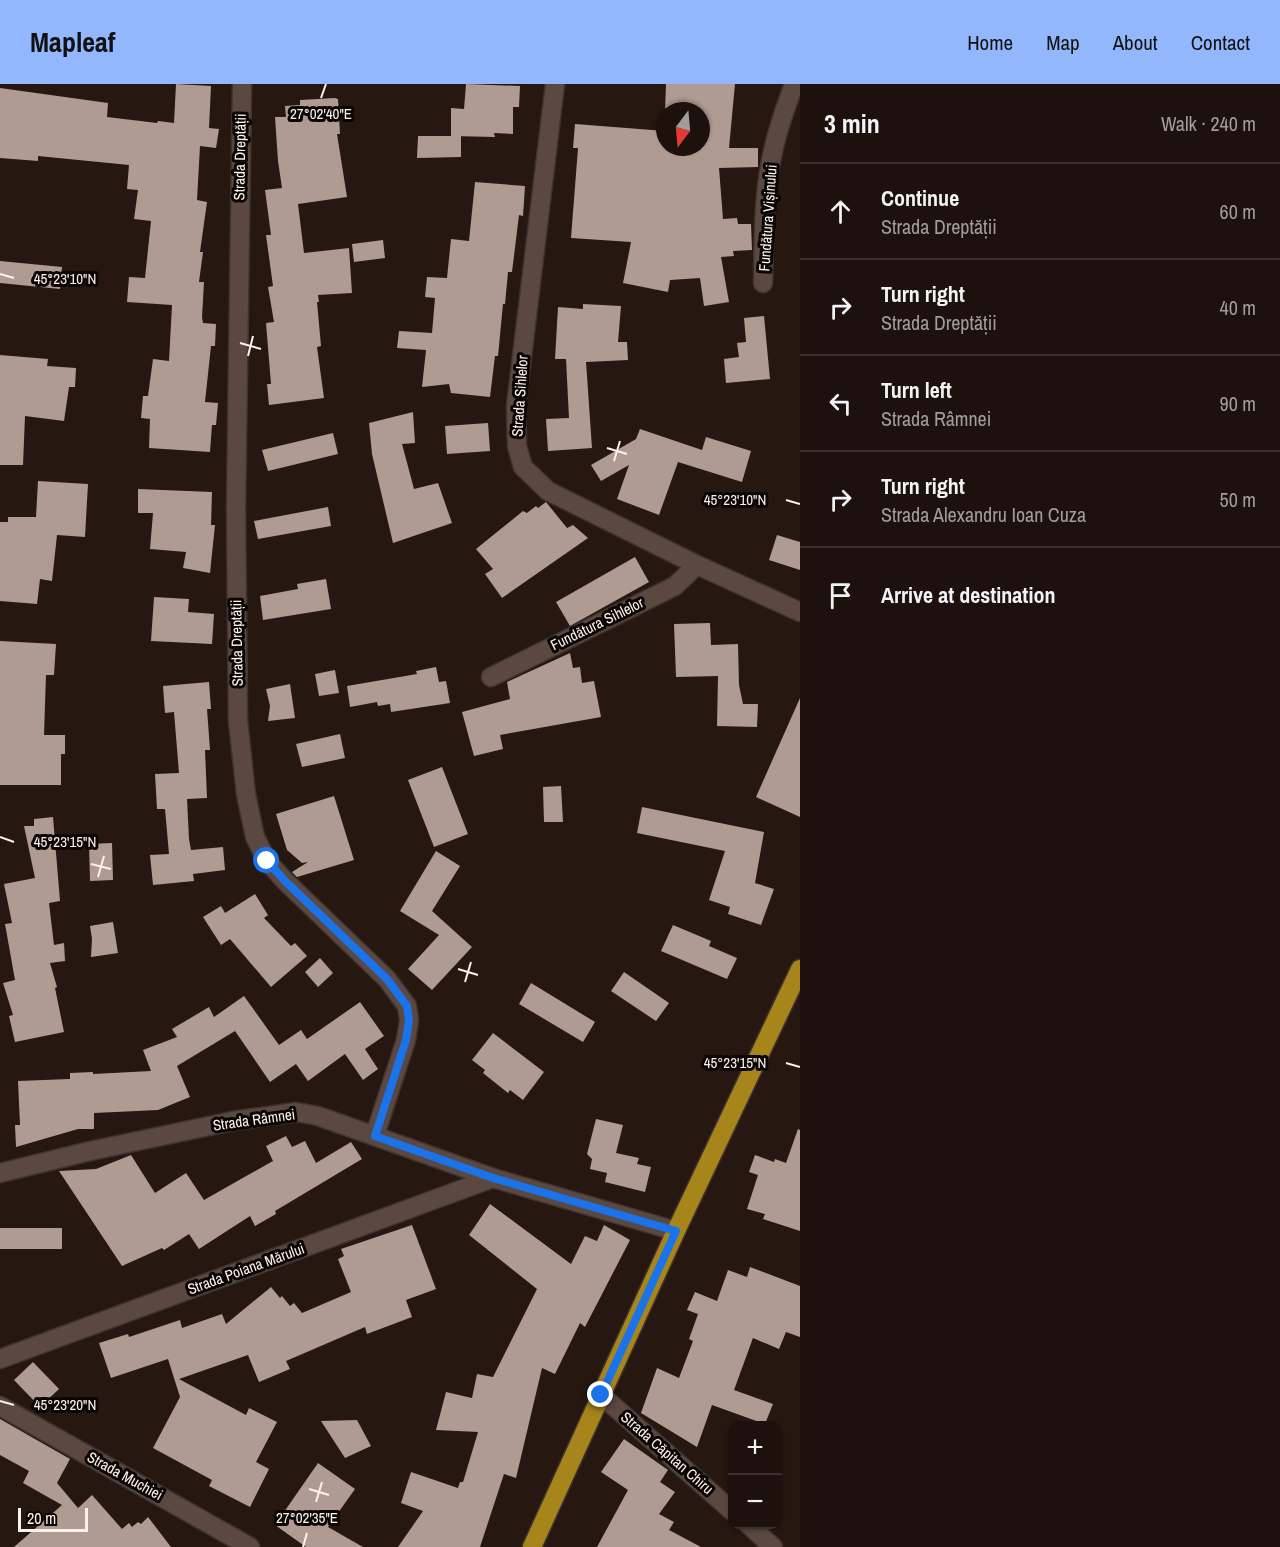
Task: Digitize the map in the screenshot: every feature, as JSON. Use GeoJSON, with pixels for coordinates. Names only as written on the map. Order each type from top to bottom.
{"type":"FeatureCollection","features":[{"type":"Feature","properties":{"kind":"main road"},"geometry":{"type":"LineString","coordinates":[[532,1547],[676,1231],[800,969]]}},
{"type":"Feature","properties":{"kind":"street","name":"Strada Dreptății"},"geometry":{"type":"LineString","coordinates":[[242,84],[236,509],[238,721],[246,794],[255,837],[267,861],[387,979],[407,1006],[409,1020],[406,1040],[375,1136]]}},
{"type":"Feature","properties":{"kind":"street","name":"Strada Sihlelor"},"geometry":{"type":"LineString","coordinates":[[555,84],[516,406],[517,446],[524,466],[548,491],[697,565],[800,612]]}},
{"type":"Feature","properties":{"kind":"street","name":"Fundătura Vișinului"},"geometry":{"type":"LineString","coordinates":[[763,283],[766,195],[776,138],[794,84]]}},
{"type":"Feature","properties":{"kind":"street","name":"Fundătura Sihlelor"},"geometry":{"type":"LineString","coordinates":[[492,677],[675,586],[697,565]]}},
{"type":"Feature","properties":{"kind":"street","name":"Strada Râmnei"},"geometry":{"type":"LineString","coordinates":[[0,1173],[90,1150],[233,1121],[296,1112],[318,1116],[493,1178],[676,1231]]}},
{"type":"Feature","properties":{"kind":"street","name":"Strada Poiana Mărului"},"geometry":{"type":"LineString","coordinates":[[0,1359],[493,1178]]}},
{"type":"Feature","properties":{"kind":"street","name":"Strada Căpitan Chiru"},"geometry":{"type":"LineString","coordinates":[[601,1395],[728,1507]]}},
{"type":"Feature","properties":{"kind":"street","name":"Strada Muchiei"},"geometry":{"type":"LineString","coordinates":[[0,1406],[250,1547]]}},
{"type":"Feature","properties":{"kind":"street"},"geometry":{"type":"LineString","coordinates":[[753,1529],[773,1547]]}},
{"type":"Feature","properties":{"kind":"building"},"geometry":{"type":"Polygon","coordinates":[[[176,84],[211,86],[209,128],[219,129],[216,148],[200,146],[197,200],[207,202],[200,252],[203,252],[199,282],[204,282],[202,317],[203,323],[216,324],[215,346],[211,346],[205,402],[218,403],[216,425],[212,425],[210,452],[149,448],[150,419],[141,418],[143,396],[148,396],[153,359],[169,361],[172,305],[127,302],[129,277],[145,278],[151,221],[134,219],[138,190],[127,189],[129,165],[38,156],[38,161],[0,158],[0,88],[108,103],[107,117],[174,123],[176,84]]]}},
{"type":"Feature","properties":{"kind":"building"},"geometry":{"type":"Polygon","coordinates":[[[466,84],[520,86],[519,107],[513,107],[513,134],[494,133],[495,137],[451,136],[451,108],[464,109],[466,84]]]}},
{"type":"Feature","properties":{"kind":"building"},"geometry":{"type":"Polygon","coordinates":[[[666,84],[735,84],[729,148],[758,148],[758,167],[719,168],[723,219],[737,218],[738,224],[751,224],[752,250],[733,251],[734,256],[721,257],[729,302],[704,306],[700,278],[670,280],[668,292],[623,283],[631,242],[571,238],[578,148],[573,148],[575,124],[656,130],[656,156],[710,156],[710,102],[665,102],[666,84]]]}},
{"type":"Feature","properties":{"kind":"building"},"geometry":{"type":"Polygon","coordinates":[[[338,99],[340,134],[337,134],[347,197],[298,204],[304,253],[349,248],[352,293],[318,295],[321,346],[317,347],[324,398],[269,405],[267,384],[271,384],[266,323],[274,322],[268,287],[273,286],[266,235],[271,235],[265,190],[282,188],[275,117],[286,117],[285,106],[300,105],[300,100],[338,99]]]}},
{"type":"Feature","properties":{"kind":"building"},"geometry":{"type":"Polygon","coordinates":[[[418,136],[461,136],[461,157],[417,158],[418,136]]]}},
{"type":"Feature","properties":{"kind":"building"},"geometry":{"type":"Polygon","coordinates":[[[475,182],[525,186],[523,216],[519,215],[512,272],[508,272],[498,356],[495,356],[490,397],[451,393],[449,384],[422,387],[426,350],[397,348],[399,331],[432,333],[435,298],[425,297],[427,277],[447,278],[451,239],[469,241],[475,182]]]}},
{"type":"Feature","properties":{"kind":"building"},"geometry":{"type":"Polygon","coordinates":[[[383,240],[385,258],[354,262],[352,244],[383,240]]]}},
{"type":"Feature","properties":{"kind":"building"},"geometry":{"type":"Polygon","coordinates":[[[0,261],[62,267],[60,289],[0,283],[0,261]]]}},
{"type":"Feature","properties":{"kind":"building"},"geometry":{"type":"Polygon","coordinates":[[[583,304],[621,306],[618,342],[627,342],[628,360],[586,362],[592,448],[548,451],[546,419],[569,418],[566,359],[555,359],[558,307],[583,309],[583,304]]]}},
{"type":"Feature","properties":{"kind":"building"},"geometry":{"type":"Polygon","coordinates":[[[764,316],[770,379],[726,383],[724,359],[739,357],[737,343],[746,342],[744,318],[764,316]]]}},
{"type":"Feature","properties":{"kind":"building"},"geometry":{"type":"Polygon","coordinates":[[[0,355],[48,359],[47,366],[76,368],[75,387],[69,387],[64,421],[25,416],[23,465],[0,465],[0,355]]]}},
{"type":"Feature","properties":{"kind":"building"},"geometry":{"type":"Polygon","coordinates":[[[413,412],[415,443],[402,444],[414,489],[438,483],[452,523],[393,543],[372,454],[369,423],[413,412]]]}},
{"type":"Feature","properties":{"kind":"building"},"geometry":{"type":"Polygon","coordinates":[[[488,423],[490,451],[447,454],[445,426],[488,423]]]}},
{"type":"Feature","properties":{"kind":"building"},"geometry":{"type":"Polygon","coordinates":[[[640,429],[702,450],[706,437],[751,451],[742,482],[678,462],[659,515],[617,499],[629,465],[601,481],[591,465],[636,439],[640,429]]]}},
{"type":"Feature","properties":{"kind":"building"},"geometry":{"type":"Polygon","coordinates":[[[333,433],[338,454],[268,471],[262,450],[333,433]]]}},
{"type":"Feature","properties":{"kind":"building"},"geometry":{"type":"Polygon","coordinates":[[[38,481],[88,484],[85,537],[57,535],[52,581],[40,579],[37,604],[0,601],[0,522],[8,522],[8,517],[36,517],[38,481]]]}},
{"type":"Feature","properties":{"kind":"building"},"geometry":{"type":"Polygon","coordinates":[[[138,489],[212,492],[211,525],[215,525],[210,573],[183,568],[186,552],[150,549],[153,513],[138,513],[138,489]]]}},
{"type":"Feature","properties":{"kind":"building"},"geometry":{"type":"Polygon","coordinates":[[[546,502],[567,528],[573,525],[588,538],[502,598],[485,574],[493,569],[476,549],[523,511],[527,513],[546,502]]]}},
{"type":"Feature","properties":{"kind":"building"},"geometry":{"type":"Polygon","coordinates":[[[328,507],[331,526],[258,539],[254,521],[328,507]]]}},
{"type":"Feature","properties":{"kind":"building"},"geometry":{"type":"Polygon","coordinates":[[[777,535],[800,542],[800,570],[769,560],[777,535]]]}},
{"type":"Feature","properties":{"kind":"building"},"geometry":{"type":"Polygon","coordinates":[[[635,557],[649,582],[570,626],[556,602],[635,557]]]}},
{"type":"Feature","properties":{"kind":"building"},"geometry":{"type":"Polygon","coordinates":[[[326,579],[331,609],[263,620],[260,596],[298,589],[297,584],[326,579]]]}},
{"type":"Feature","properties":{"kind":"building"},"geometry":{"type":"Polygon","coordinates":[[[154,597],[189,599],[188,612],[214,614],[212,644],[151,641],[154,597]]]}},
{"type":"Feature","properties":{"kind":"building"},"geometry":{"type":"Polygon","coordinates":[[[710,623],[711,645],[738,644],[739,685],[743,704],[758,704],[757,727],[717,726],[718,676],[676,677],[674,624],[710,623]]]}},
{"type":"Feature","properties":{"kind":"building"},"geometry":{"type":"Polygon","coordinates":[[[0,641],[56,644],[54,675],[46,675],[44,735],[65,735],[65,754],[61,754],[61,785],[0,785],[0,641]]]}},
{"type":"Feature","properties":{"kind":"building"},"geometry":{"type":"Polygon","coordinates":[[[570,653],[573,668],[580,667],[582,683],[594,681],[601,717],[500,735],[503,749],[474,756],[462,712],[510,699],[507,682],[570,653]]]}},
{"type":"Feature","properties":{"kind":"building"},"geometry":{"type":"Polygon","coordinates":[[[436,667],[439,682],[446,681],[450,703],[391,712],[390,704],[378,706],[377,702],[350,707],[347,686],[417,674],[416,671],[436,667]]]}},
{"type":"Feature","properties":{"kind":"building"},"geometry":{"type":"Polygon","coordinates":[[[335,670],[339,693],[319,696],[315,674],[335,670]]]}},
{"type":"Feature","properties":{"kind":"building"},"geometry":{"type":"Polygon","coordinates":[[[209,682],[211,709],[207,709],[210,750],[205,750],[207,798],[187,799],[189,839],[191,850],[223,847],[225,870],[193,874],[194,881],[153,885],[150,855],[169,854],[165,809],[157,809],[155,774],[179,773],[174,712],[165,713],[163,686],[209,682]]]}},
{"type":"Feature","properties":{"kind":"building"},"geometry":{"type":"Polygon","coordinates":[[[290,684],[295,718],[268,721],[270,706],[266,689],[290,684]]]}},
{"type":"Feature","properties":{"kind":"building"},"geometry":{"type":"Polygon","coordinates":[[[800,698],[800,817],[756,797],[800,698]]]}},
{"type":"Feature","properties":{"kind":"building"},"geometry":{"type":"Polygon","coordinates":[[[340,734],[345,758],[302,767],[296,744],[340,734]]]}},
{"type":"Feature","properties":{"kind":"building"},"geometry":{"type":"Polygon","coordinates":[[[442,767],[468,834],[434,847],[408,780],[442,767]]]}},
{"type":"Feature","properties":{"kind":"building"},"geometry":{"type":"Polygon","coordinates":[[[561,786],[563,822],[544,822],[543,787],[561,786]]]}},
{"type":"Feature","properties":{"kind":"building"},"geometry":{"type":"Polygon","coordinates":[[[334,796],[354,860],[297,877],[292,872],[308,862],[302,863],[287,850],[276,814],[334,796]]]}},
{"type":"Feature","properties":{"kind":"building"},"geometry":{"type":"Polygon","coordinates":[[[642,807],[764,832],[755,883],[774,889],[761,925],[728,914],[730,907],[709,900],[725,851],[637,833],[642,807]]]}},
{"type":"Feature","properties":{"kind":"building"},"geometry":{"type":"Polygon","coordinates":[[[53,817],[60,901],[49,903],[54,945],[64,943],[65,961],[50,963],[57,987],[55,988],[64,1032],[15,1042],[9,1016],[13,1015],[3,983],[15,980],[5,924],[12,923],[4,884],[35,878],[24,826],[34,826],[34,819],[53,817]]]}},
{"type":"Feature","properties":{"kind":"building"},"geometry":{"type":"Polygon","coordinates":[[[112,843],[113,880],[90,881],[89,844],[112,843]]]}},
{"type":"Feature","properties":{"kind":"building"},"geometry":{"type":"Polygon","coordinates":[[[436,851],[460,866],[432,911],[472,947],[432,990],[408,969],[439,935],[400,911],[436,851]]]}},
{"type":"Feature","properties":{"kind":"building"},"geometry":{"type":"Polygon","coordinates":[[[255,894],[268,915],[264,918],[291,946],[295,943],[307,956],[271,987],[230,939],[221,945],[203,917],[221,906],[225,913],[255,894]]]}},
{"type":"Feature","properties":{"kind":"building"},"geometry":{"type":"Polygon","coordinates":[[[113,922],[118,953],[91,957],[90,926],[113,922]]]}},
{"type":"Feature","properties":{"kind":"building"},"geometry":{"type":"Polygon","coordinates":[[[673,925],[711,941],[709,946],[737,958],[727,979],[661,951],[673,925]]]}},
{"type":"Feature","properties":{"kind":"building"},"geometry":{"type":"Polygon","coordinates":[[[320,958],[333,973],[318,987],[305,972],[320,958]]]}},
{"type":"Feature","properties":{"kind":"building"},"geometry":{"type":"Polygon","coordinates":[[[624,972],[669,1003],[656,1021],[611,991],[624,972]]]}},
{"type":"Feature","properties":{"kind":"building"},"geometry":{"type":"Polygon","coordinates":[[[531,983],[595,1022],[583,1042],[519,1004],[531,983]]]}},
{"type":"Feature","properties":{"kind":"building"},"geometry":{"type":"Polygon","coordinates":[[[244,996],[279,1045],[301,1030],[307,1039],[360,1002],[384,1036],[365,1049],[378,1069],[363,1080],[345,1054],[308,1081],[296,1064],[270,1082],[235,1031],[177,1066],[190,1097],[158,1110],[94,1113],[94,1129],[78,1129],[16,1147],[15,1125],[20,1125],[18,1081],[70,1079],[70,1073],[151,1071],[143,1050],[177,1037],[172,1029],[209,1007],[214,1017],[244,996]]]}},
{"type":"Feature","properties":{"kind":"building"},"geometry":{"type":"Polygon","coordinates":[[[493,1033],[544,1072],[523,1100],[510,1090],[508,1093],[483,1073],[485,1070],[472,1060],[493,1033]]]}},
{"type":"Feature","properties":{"kind":"building"},"geometry":{"type":"Polygon","coordinates":[[[596,1119],[623,1125],[616,1153],[639,1158],[637,1164],[651,1167],[645,1192],[605,1182],[607,1173],[590,1169],[592,1159],[587,1154],[596,1119]]]}},
{"type":"Feature","properties":{"kind":"building"},"geometry":{"type":"Polygon","coordinates":[[[798,1129],[800,1130],[800,1231],[763,1219],[765,1214],[747,1209],[758,1175],[749,1172],[755,1155],[774,1162],[775,1159],[786,1163],[798,1129]]]}},
{"type":"Feature","properties":{"kind":"building"},"geometry":{"type":"Polygon","coordinates":[[[286,1136],[292,1147],[305,1141],[316,1163],[351,1142],[362,1159],[275,1211],[276,1214],[255,1226],[250,1216],[199,1249],[189,1234],[164,1250],[162,1248],[122,1266],[59,1171],[96,1169],[131,1155],[155,1193],[186,1173],[204,1200],[273,1161],[266,1146],[286,1136]]]}},
{"type":"Feature","properties":{"kind":"building"},"geometry":{"type":"Polygon","coordinates":[[[490,1204],[571,1264],[585,1236],[597,1241],[604,1225],[630,1240],[585,1327],[580,1323],[555,1374],[542,1368],[516,1478],[504,1474],[480,1547],[398,1547],[423,1511],[401,1503],[411,1472],[458,1488],[460,1482],[463,1482],[478,1432],[436,1430],[446,1392],[472,1398],[477,1374],[493,1377],[537,1289],[469,1235],[490,1204]]]}},
{"type":"Feature","properties":{"kind":"building"},"geometry":{"type":"Polygon","coordinates":[[[412,1225],[436,1289],[406,1300],[412,1317],[367,1334],[365,1327],[286,1361],[290,1369],[259,1382],[248,1355],[179,1379],[246,1415],[249,1408],[277,1422],[256,1462],[269,1469],[250,1507],[209,1486],[212,1480],[153,1448],[180,1397],[168,1359],[111,1378],[99,1343],[128,1334],[129,1337],[180,1320],[182,1328],[222,1314],[226,1324],[271,1287],[280,1298],[282,1296],[290,1306],[294,1303],[302,1313],[351,1292],[338,1259],[344,1256],[341,1249],[412,1225]]]}},
{"type":"Feature","properties":{"kind":"building"},"geometry":{"type":"Polygon","coordinates":[[[0,1228],[62,1228],[62,1249],[0,1249],[0,1228]]]}},
{"type":"Feature","properties":{"kind":"building"},"geometry":{"type":"Polygon","coordinates":[[[750,1267],[800,1286],[800,1337],[786,1332],[779,1349],[753,1338],[734,1390],[773,1404],[766,1421],[757,1421],[712,1405],[697,1447],[641,1413],[657,1368],[679,1378],[693,1341],[689,1339],[698,1314],[687,1310],[695,1292],[717,1301],[728,1270],[747,1277],[750,1267]]]}},
{"type":"Feature","properties":{"kind":"building"},"geometry":{"type":"Polygon","coordinates":[[[33,1362],[59,1389],[40,1407],[14,1380],[33,1362]]]}},
{"type":"Feature","properties":{"kind":"building"},"geometry":{"type":"Polygon","coordinates":[[[0,1419],[70,1459],[57,1483],[78,1508],[92,1495],[122,1529],[129,1523],[132,1527],[138,1522],[141,1524],[148,1517],[171,1547],[14,1547],[62,1505],[23,1483],[29,1471],[0,1455],[0,1419]]]}},
{"type":"Feature","properties":{"kind":"building"},"geometry":{"type":"Polygon","coordinates":[[[357,1420],[371,1446],[345,1458],[321,1421],[357,1420]]]}},
{"type":"Feature","properties":{"kind":"building"},"geometry":{"type":"Polygon","coordinates":[[[624,1439],[668,1470],[660,1482],[675,1492],[659,1514],[674,1522],[669,1530],[701,1547],[597,1547],[628,1490],[601,1472],[624,1439]]]}},
{"type":"Feature","properties":{"kind":"building"},"geometry":{"type":"Polygon","coordinates":[[[318,1463],[355,1489],[328,1527],[363,1547],[306,1547],[275,1525],[318,1463]]]}},
{"type":"Feature","properties":{"kind":"route"},"geometry":{"type":"LineString","coordinates":[[267,861],[387,979],[407,1006],[409,1020],[406,1040],[375,1136],[493,1178],[676,1231],[601,1395]]}}]}
